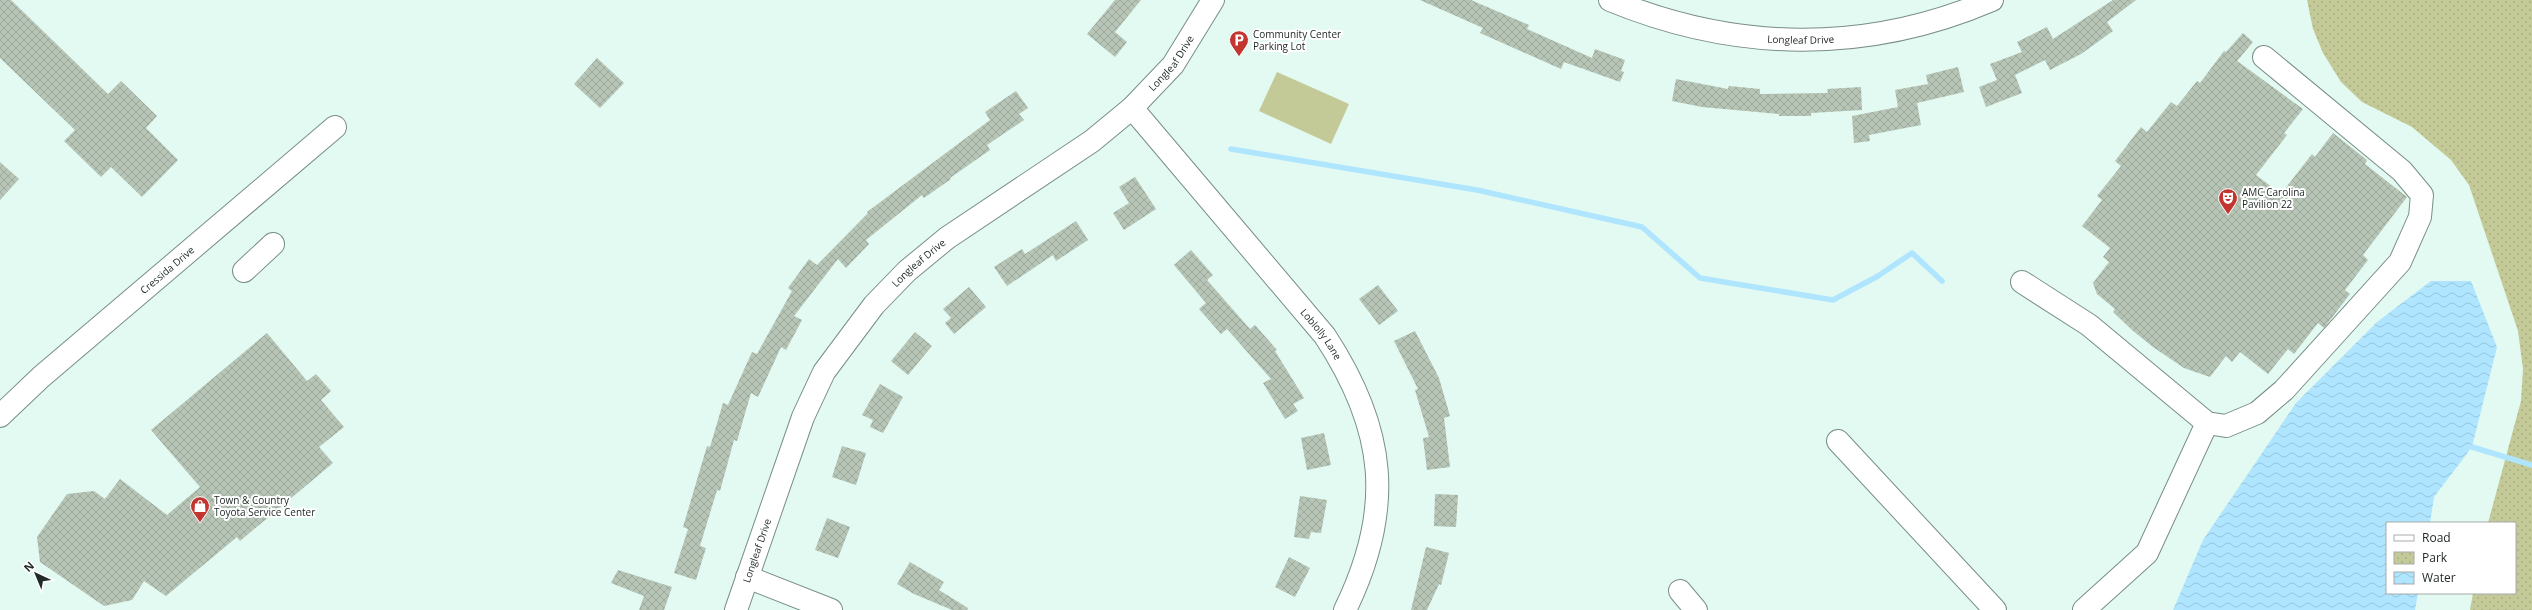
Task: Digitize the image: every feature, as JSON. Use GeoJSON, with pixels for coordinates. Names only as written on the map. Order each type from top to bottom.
{"type":"FeatureCollection","features":[{"type":"Feature","properties":{"kind":"street","name":"Longleaf Drive"},"geometry":{"type":"LineString","coordinates":[[736,610],[803,417],[824,372],[874,304],[907,271],[947,238],[1092,141],[1132,108],[1173,65],[1213,0]]}},
{"type":"Feature","properties":{"kind":"street","name":"Longleaf Drive"},"geometry":{"type":"LineString","coordinates":[[1610,0],[1651,16],[1717,33],[1772,40],[1818,41],[1893,31],[1939,20],[1992,0]]}},
{"type":"Feature","properties":{"kind":"street"},"geometry":{"type":"LineString","coordinates":[[2022,282],[2089,325],[2207,423],[2226,426],[2257,413],[2284,390],[2400,262],[2420,218],[2422,195],[2402,171],[2264,57]]}},
{"type":"Feature","properties":{"kind":"street","name":"Loblolly Lane"},"geometry":{"type":"LineString","coordinates":[[1132,108],[1325,336],[1344,366],[1360,399],[1373,438],[1377,471],[1377,505],[1367,556],[1356,589],[1346,610]]}},
{"type":"Feature","properties":{"kind":"street","name":"Cressida Drive"},"geometry":{"type":"LineString","coordinates":[[0,416],[41,377],[335,127]]}},
{"type":"Feature","properties":{"kind":"street"},"geometry":{"type":"LineString","coordinates":[[244,271],[273,244]]}},
{"type":"Feature","properties":{"kind":"street"},"geometry":{"type":"LineString","coordinates":[[2084,610],[2147,553],[2207,423]]}},
{"type":"Feature","properties":{"kind":"street"},"geometry":{"type":"LineString","coordinates":[[1838,441],[1995,610]]}},
{"type":"Feature","properties":{"kind":"street"},"geometry":{"type":"LineString","coordinates":[[747,578],[831,610]]}},
{"type":"Feature","properties":{"kind":"street"},"geometry":{"type":"LineString","coordinates":[[1680,591],[1696,610]]}},
{"type":"Feature","properties":{"kind":"green space"},"geometry":{"type":"Polygon","coordinates":[[[2307,0],[2532,0],[2532,610],[2470,610],[2473,594],[2516,594],[2516,522],[2488,522],[2521,401],[2523,369],[2518,331],[2469,185],[2451,160],[2412,127],[2362,102],[2341,82],[2323,53],[2313,29],[2307,0]]]}},
{"type":"Feature","properties":{"kind":"green space"},"geometry":{"type":"Polygon","coordinates":[[[1277,72],[1349,104],[1331,144],[1259,111],[1277,72]]]}},
{"type":"Feature","properties":{"kind":"water"},"geometry":{"type":"Polygon","coordinates":[[[2431,281],[2471,281],[2497,347],[2472,447],[2434,497],[2430,522],[2386,522],[2386,594],[2418,594],[2415,610],[2173,610],[2203,540],[2296,403],[2377,322],[2431,281]]]}},
{"type":"Feature","properties":{"kind":"building"},"geometry":{"type":"Polygon","coordinates":[[[0,0],[11,0],[108,94],[121,81],[157,116],[146,128],[178,160],[142,197],[111,167],[101,177],[64,141],[75,130],[0,58],[0,0]]]}},
{"type":"Feature","properties":{"kind":"building"},"geometry":{"type":"Polygon","coordinates":[[[1115,0],[1141,0],[1115,32],[1127,42],[1115,57],[1087,34],[1115,0]]]}},
{"type":"Feature","properties":{"kind":"building"},"geometry":{"type":"Polygon","coordinates":[[[1420,0],[1471,0],[1529,25],[1527,29],[1592,58],[1595,49],[1625,60],[1621,71],[1624,72],[1620,82],[1564,62],[1561,69],[1480,33],[1483,28],[1420,0]]]}},
{"type":"Feature","properties":{"kind":"building"},"geometry":{"type":"Polygon","coordinates":[[[2113,0],[2136,0],[2107,22],[2113,31],[2081,54],[2050,70],[2045,60],[2015,75],[2022,93],[1986,107],[1979,87],[1997,80],[1990,64],[2022,52],[2017,42],[2047,27],[2053,39],[2113,0]]]}},
{"type":"Feature","properties":{"kind":"building","name":"AMC Carolina Pavilion 22"},"geometry":{"type":"Polygon","coordinates":[[[2243,33],[2253,42],[2237,61],[2303,109],[2284,133],[2287,135],[2256,175],[2281,194],[2312,154],[2315,157],[2333,133],[2367,160],[2365,164],[2407,197],[2363,255],[2368,260],[2345,290],[2350,294],[2324,328],[2318,323],[2294,354],[2288,349],[2268,374],[2240,352],[2232,362],[2226,356],[2210,377],[2184,368],[2153,347],[2132,330],[2113,312],[2115,309],[2097,294],[2093,283],[2109,262],[2103,257],[2110,248],[2082,226],[2102,200],[2097,196],[2121,166],[2115,161],[2141,127],[2147,132],[2171,102],[2177,106],[2197,81],[2200,83],[2224,51],[2226,52],[2243,33]]]}},
{"type":"Feature","properties":{"kind":"building"},"geometry":{"type":"Polygon","coordinates":[[[597,58],[624,83],[600,108],[574,84],[597,58]]]}},
{"type":"Feature","properties":{"kind":"building"},"geometry":{"type":"Polygon","coordinates":[[[1958,67],[1964,92],[1917,103],[1921,125],[1869,135],[1870,141],[1854,143],[1852,116],[1898,107],[1895,90],[1928,84],[1926,75],[1958,67]]]}},
{"type":"Feature","properties":{"kind":"building"},"geometry":{"type":"Polygon","coordinates":[[[1676,79],[1728,89],[1729,86],[1760,89],[1760,94],[1828,93],[1827,89],[1861,87],[1862,110],[1811,113],[1811,116],[1779,116],[1779,114],[1702,107],[1672,101],[1676,79]]]}},
{"type":"Feature","properties":{"kind":"building"},"geometry":{"type":"Polygon","coordinates":[[[1016,91],[1028,108],[1019,114],[1024,120],[987,145],[990,150],[924,198],[922,195],[866,240],[869,244],[846,268],[838,259],[794,316],[802,320],[786,350],[781,347],[758,397],[751,393],[737,441],[734,440],[720,491],[717,490],[700,546],[706,548],[696,580],[674,573],[688,529],[683,527],[707,446],[710,447],[723,403],[728,405],[752,352],[757,354],[792,291],[788,288],[809,259],[817,265],[868,213],[867,212],[990,120],[985,112],[1016,91]]]}},
{"type":"Feature","properties":{"kind":"building"},"geometry":{"type":"Polygon","coordinates":[[[0,162],[19,179],[0,200],[0,162]]]}},
{"type":"Feature","properties":{"kind":"building"},"geometry":{"type":"Polygon","coordinates":[[[1135,177],[1156,209],[1124,230],[1113,213],[1129,203],[1119,187],[1135,177]]]}},
{"type":"Feature","properties":{"kind":"building"},"geometry":{"type":"Polygon","coordinates":[[[1076,221],[1088,240],[1056,261],[1053,255],[1007,286],[994,267],[1022,249],[1025,254],[1076,221]]]}},
{"type":"Feature","properties":{"kind":"building"},"geometry":{"type":"Polygon","coordinates":[[[1191,250],[1213,275],[1207,280],[1250,329],[1255,325],[1277,350],[1275,351],[1304,398],[1293,404],[1298,411],[1285,419],[1263,383],[1271,379],[1227,329],[1221,334],[1199,309],[1206,303],[1174,265],[1191,250]]]}},
{"type":"Feature","properties":{"kind":"building"},"geometry":{"type":"Polygon","coordinates":[[[1378,285],[1398,311],[1379,325],[1359,299],[1378,285]]]}},
{"type":"Feature","properties":{"kind":"building"},"geometry":{"type":"Polygon","coordinates":[[[969,287],[986,307],[954,334],[945,323],[951,318],[943,309],[969,287]]]}},
{"type":"Feature","properties":{"kind":"building"},"geometry":{"type":"Polygon","coordinates":[[[1415,331],[1439,378],[1450,416],[1444,418],[1450,467],[1427,470],[1423,438],[1429,437],[1415,390],[1418,389],[1394,341],[1415,331]]]}},
{"type":"Feature","properties":{"kind":"building"},"geometry":{"type":"Polygon","coordinates":[[[915,332],[932,346],[908,375],[891,361],[915,332]]]}},
{"type":"Feature","properties":{"kind":"building"},"geometry":{"type":"Polygon","coordinates":[[[267,333],[307,381],[316,374],[331,391],[321,400],[344,427],[319,447],[333,463],[240,541],[237,537],[166,596],[144,581],[132,600],[104,606],[40,562],[37,537],[67,494],[94,491],[105,499],[120,479],[167,515],[200,487],[151,430],[267,333]]]}},
{"type":"Feature","properties":{"kind":"building"},"geometry":{"type":"Polygon","coordinates":[[[880,384],[903,397],[883,433],[870,427],[873,420],[862,415],[880,384]]]}},
{"type":"Feature","properties":{"kind":"building"},"geometry":{"type":"Polygon","coordinates":[[[1324,433],[1331,465],[1307,470],[1301,438],[1324,433]]]}},
{"type":"Feature","properties":{"kind":"building"},"geometry":{"type":"Polygon","coordinates":[[[842,446],[866,453],[856,485],[832,477],[842,446]]]}},
{"type":"Feature","properties":{"kind":"building"},"geometry":{"type":"Polygon","coordinates":[[[1435,494],[1458,495],[1456,527],[1434,526],[1435,494]]]}},
{"type":"Feature","properties":{"kind":"building"},"geometry":{"type":"Polygon","coordinates":[[[1300,496],[1327,500],[1321,533],[1311,532],[1309,539],[1294,537],[1300,496]]]}},
{"type":"Feature","properties":{"kind":"building"},"geometry":{"type":"Polygon","coordinates":[[[827,518],[850,527],[838,558],[815,550],[827,518]]]}},
{"type":"Feature","properties":{"kind":"building"},"geometry":{"type":"Polygon","coordinates":[[[1426,547],[1449,553],[1441,585],[1439,584],[1427,610],[1411,610],[1426,547]]]}},
{"type":"Feature","properties":{"kind":"building"},"geometry":{"type":"Polygon","coordinates":[[[1289,557],[1310,568],[1295,597],[1275,587],[1289,557]]]}},
{"type":"Feature","properties":{"kind":"building"},"geometry":{"type":"Polygon","coordinates":[[[910,562],[944,582],[939,590],[968,608],[967,610],[952,610],[914,594],[897,584],[910,562]]]}},
{"type":"Feature","properties":{"kind":"building"},"geometry":{"type":"Polygon","coordinates":[[[618,570],[672,587],[664,610],[639,610],[644,596],[611,583],[618,570]]]}},
{"type":"Feature","properties":{"kind":"waterway"},"geometry":{"type":"LineString","coordinates":[[1231,149],[1477,190],[1642,227],[1700,278],[1833,300],[1878,276],[1912,253],[1942,281]]}},
{"type":"Feature","properties":{"kind":"waterway"},"geometry":{"type":"LineString","coordinates":[[2472,447],[2532,465]]}},
{"type":"Feature","properties":{"kind":"place","name":"Community Center Parking Lot"},"geometry":{"type":"Point","coordinates":[1239,57]}},
{"type":"Feature","properties":{"kind":"place","name":"AMC Carolina Pavilion 22"},"geometry":{"type":"Point","coordinates":[2228,215]}},
{"type":"Feature","properties":{"kind":"place","name":"Town & Country Toyota Service Center"},"geometry":{"type":"Point","coordinates":[200,523]}}]}
